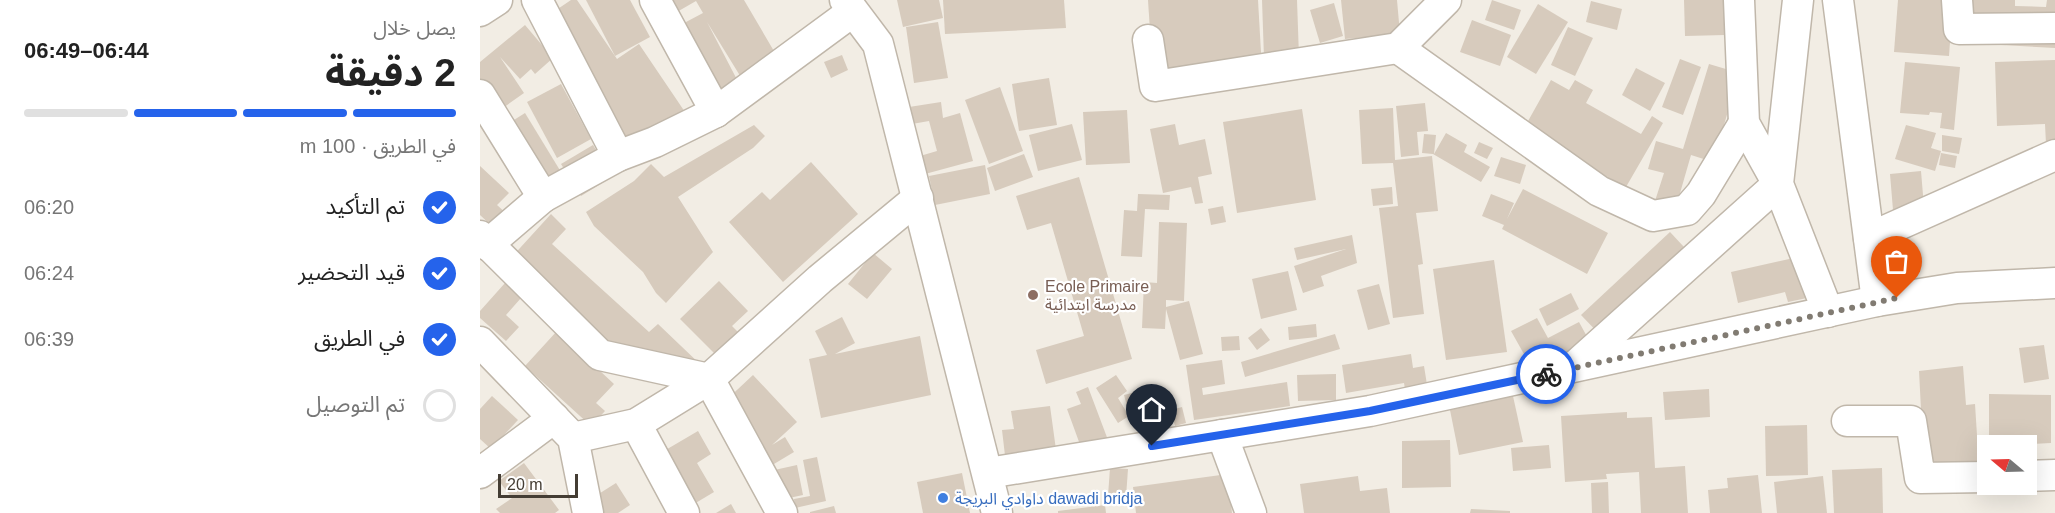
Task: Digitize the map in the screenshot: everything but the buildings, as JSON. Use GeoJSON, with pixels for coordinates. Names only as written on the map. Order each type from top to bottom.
{"type":"FeatureCollection","features":[{"type":"Feature","properties":{"kind":"street"},"geometry":{"type":"LineString","coordinates":[[480,11],[498,0]]}},
{"type":"Feature","properties":{"kind":"street"},"geometry":{"type":"LineString","coordinates":[[537,0],[618,156]]}},
{"type":"Feature","properties":{"kind":"street"},"geometry":{"type":"LineString","coordinates":[[655,0],[716,112]]}},
{"type":"Feature","properties":{"kind":"street"},"geometry":{"type":"LineString","coordinates":[[1148,40],[1155,86],[1398,48],[1446,0]]}},
{"type":"Feature","properties":{"kind":"street"},"geometry":{"type":"LineString","coordinates":[[1739,0],[1744,123],[1778,184],[1828,312]]}},
{"type":"Feature","properties":{"kind":"street"},"geometry":{"type":"LineString","coordinates":[[1573,368],[1778,184],[1798,0]]}},
{"type":"Feature","properties":{"kind":"street"},"geometry":{"type":"LineString","coordinates":[[1838,0],[1877,301]]}},
{"type":"Feature","properties":{"kind":"street"},"geometry":{"type":"LineString","coordinates":[[1957,0],[1959,29],[2055,28]]}},
{"type":"Feature","properties":{"kind":"street"},"geometry":{"type":"LineString","coordinates":[[782,513],[709,379],[600,356],[484,240],[543,197],[618,156],[655,142],[716,112],[848,6],[879,45],[997,513]]}},
{"type":"Feature","properties":{"kind":"street"},"geometry":{"type":"LineString","coordinates":[[1398,48],[1599,191],[1653,216],[1687,210],[1701,194],[1744,123]]}},
{"type":"Feature","properties":{"kind":"street"},"geometry":{"type":"LineString","coordinates":[[480,95],[543,197]]}},
{"type":"Feature","properties":{"kind":"street"},"geometry":{"type":"LineString","coordinates":[[1869,238],[2055,155]]}},
{"type":"Feature","properties":{"kind":"street"},"geometry":{"type":"LineString","coordinates":[[480,473],[563,428],[636,424],[709,379],[820,279],[918,198]]}},
{"type":"Feature","properties":{"kind":"street"},"geometry":{"type":"LineString","coordinates":[[988,473],[1370,411],[1877,301],[1956,288],[2055,283]]}},
{"type":"Feature","properties":{"kind":"street"},"geometry":{"type":"LineString","coordinates":[[480,342],[563,428],[588,513]]}},
{"type":"Feature","properties":{"kind":"street"},"geometry":{"type":"LineString","coordinates":[[1846,421],[1911,421],[1920,478],[1977,477]]}},
{"type":"Feature","properties":{"kind":"street"},"geometry":{"type":"LineString","coordinates":[[636,424],[684,513]]}},
{"type":"Feature","properties":{"kind":"street"},"geometry":{"type":"LineString","coordinates":[[1222,435],[1251,513]]}},
{"type":"Feature","properties":{"kind":"street"},"geometry":{"type":"LineString","coordinates":[[2037,476],[2055,475]]}},
{"type":"Feature","properties":{"kind":"way so far"},"geometry":{"type":"LineString","coordinates":[[1546,374],[1897,298]]}},
{"type":"Feature","properties":{"kind":"place","name":"Ecole Primaire مدرسة ابتدائية"},"geometry":{"type":"Point","coordinates":[1033,295]}},
{"type":"Feature","properties":{"kind":"place","name":"داوادي البريجة dawadi bridja"},"geometry":{"type":"Point","coordinates":[943,498]}},
{"type":"Feature","properties":{"kind":"route"},"geometry":{"type":"LineString","coordinates":[[1152,446],[1370,411],[1546,374]]}}]}
